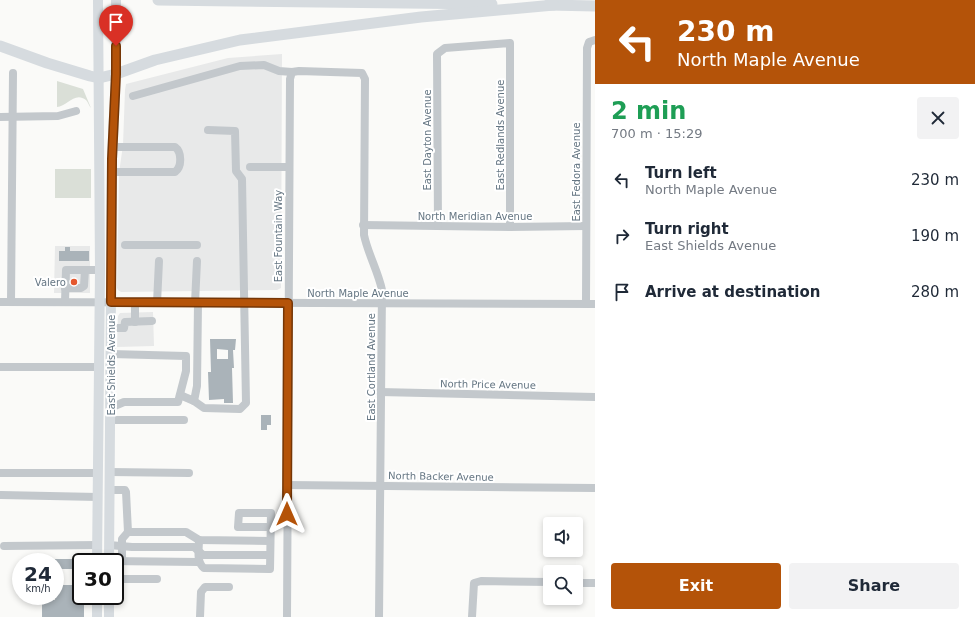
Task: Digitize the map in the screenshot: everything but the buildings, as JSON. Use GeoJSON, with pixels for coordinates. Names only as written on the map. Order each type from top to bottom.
{"type":"FeatureCollection","features":[{"type":"Feature","properties":{"kind":"highway"},"geometry":{"type":"LineString","coordinates":[[158,0],[595,6]]}},
{"type":"Feature","properties":{"kind":"highway"},"geometry":{"type":"LineString","coordinates":[[0,46],[47,63],[99,78],[116,74],[154,60],[240,40],[421,17],[554,5]]}},
{"type":"Feature","properties":{"kind":"main road","name":"East Shields Avenue"},"geometry":{"type":"LineString","coordinates":[[98,0],[100,302],[98,553]]}},
{"type":"Feature","properties":{"kind":"main road","name":"East Shields Avenue"},"geometry":{"type":"LineString","coordinates":[[109,553],[112,147],[116,74],[116,0]]}},
{"type":"Feature","properties":{"kind":"main road"},"geometry":{"type":"LineString","coordinates":[[98,497],[101,499],[102,506],[103,541],[109,545]]}},
{"type":"Feature","properties":{"kind":"main road"},"geometry":{"type":"LineString","coordinates":[[97,605],[97,617]]}},
{"type":"Feature","properties":{"kind":"main road"},"geometry":{"type":"LineString","coordinates":[[109,605],[109,617]]}},
{"type":"Feature","properties":{"kind":"street","name":"East Fedora Avenue"},"geometry":{"type":"LineString","coordinates":[[591,304],[586,226],[587,48],[592,41]]}},
{"type":"Feature","properties":{"kind":"street","name":"East Dayton Avenue"},"geometry":{"type":"LineString","coordinates":[[438,226],[437,54],[445,48],[510,43]]}},
{"type":"Feature","properties":{"kind":"street","name":"East Redlands Avenue"},"geometry":{"type":"LineString","coordinates":[[510,43],[510,227]]}},
{"type":"Feature","properties":{"kind":"street"},"geometry":{"type":"LineString","coordinates":[[133,96],[240,66],[264,65],[279,72],[292,72]]}},
{"type":"Feature","properties":{"kind":"street","name":"East Cortland Avenue"},"geometry":{"type":"LineString","coordinates":[[292,72],[362,73],[364,79],[364,225],[366,247],[380,281],[381,303],[379,617]]}},
{"type":"Feature","properties":{"kind":"street","name":"East Fountain Way"},"geometry":{"type":"LineString","coordinates":[[287,617],[288,167],[290,79],[292,72]]}},
{"type":"Feature","properties":{"kind":"street"},"geometry":{"type":"LineString","coordinates":[[11,302],[13,73]]}},
{"type":"Feature","properties":{"kind":"street"},"geometry":{"type":"LineString","coordinates":[[0,117],[58,116],[76,111]]}},
{"type":"Feature","properties":{"kind":"street"},"geometry":{"type":"LineString","coordinates":[[180,395],[194,401],[204,408],[240,409],[246,404],[242,179],[236,171],[235,131],[208,130]]}},
{"type":"Feature","properties":{"kind":"street"},"geometry":{"type":"LineString","coordinates":[[112,147],[175,147],[180,153],[180,166],[175,172],[112,172]]}},
{"type":"Feature","properties":{"kind":"street"},"geometry":{"type":"LineString","coordinates":[[250,167],[288,167]]}},
{"type":"Feature","properties":{"kind":"street","name":"North Meridian Avenue"},"geometry":{"type":"LineString","coordinates":[[364,225],[510,227],[586,226]]}},
{"type":"Feature","properties":{"kind":"street"},"geometry":{"type":"LineString","coordinates":[[111,245],[197,245]]}},
{"type":"Feature","properties":{"kind":"street"},"geometry":{"type":"LineString","coordinates":[[158,303],[159,261]]}},
{"type":"Feature","properties":{"kind":"street"},"geometry":{"type":"LineString","coordinates":[[194,401],[197,386],[196,261]]}},
{"type":"Feature","properties":{"kind":"street"},"geometry":{"type":"LineString","coordinates":[[65,302],[66,270],[100,270]]}},
{"type":"Feature","properties":{"kind":"street"},"geometry":{"type":"LineString","coordinates":[[66,288],[80,288],[85,284],[85,270]]}},
{"type":"Feature","properties":{"kind":"street"},"geometry":{"type":"LineString","coordinates":[[80,288],[80,302]]}},
{"type":"Feature","properties":{"kind":"street","name":"North Maple Avenue"},"geometry":{"type":"LineString","coordinates":[[0,302],[591,304]]}},
{"type":"Feature","properties":{"kind":"street"},"geometry":{"type":"LineString","coordinates":[[136,302],[136,322]]}},
{"type":"Feature","properties":{"kind":"street"},"geometry":{"type":"LineString","coordinates":[[111,328],[124,328],[125,322],[152,321]]}},
{"type":"Feature","properties":{"kind":"street"},"geometry":{"type":"LineString","coordinates":[[110,408],[124,402],[178,402],[186,371],[186,356],[111,354]]}},
{"type":"Feature","properties":{"kind":"street"},"geometry":{"type":"LineString","coordinates":[[0,367],[99,367]]}},
{"type":"Feature","properties":{"kind":"street","name":"North Price Avenue"},"geometry":{"type":"LineString","coordinates":[[380,392],[595,397]]}},
{"type":"Feature","properties":{"kind":"street"},"geometry":{"type":"LineString","coordinates":[[110,420],[184,420]]}},
{"type":"Feature","properties":{"kind":"street"},"geometry":{"type":"LineString","coordinates":[[110,472],[189,473]]}},
{"type":"Feature","properties":{"kind":"street"},"geometry":{"type":"LineString","coordinates":[[0,473],[98,473]]}},
{"type":"Feature","properties":{"kind":"street","name":"North Backer Avenue"},"geometry":{"type":"LineString","coordinates":[[287,485],[595,488]]}},
{"type":"Feature","properties":{"kind":"street"},"geometry":{"type":"LineString","coordinates":[[110,490],[125,490],[126,492],[128,532],[122,539],[122,553]]}},
{"type":"Feature","properties":{"kind":"street"},"geometry":{"type":"LineString","coordinates":[[1,495],[98,497]]}},
{"type":"Feature","properties":{"kind":"street"},"geometry":{"type":"LineString","coordinates":[[199,540],[199,562],[204,568],[270,569],[271,513],[238,513],[238,527],[270,527]]}},
{"type":"Feature","properties":{"kind":"street"},"geometry":{"type":"LineString","coordinates":[[128,532],[186,532],[199,540],[270,541]]}},
{"type":"Feature","properties":{"kind":"street"},"geometry":{"type":"LineString","coordinates":[[4,546],[98,545]]}},
{"type":"Feature","properties":{"kind":"street"},"geometry":{"type":"LineString","coordinates":[[109,545],[194,547],[203,555],[270,555]]}},
{"type":"Feature","properties":{"kind":"street"},"geometry":{"type":"LineString","coordinates":[[124,561],[199,562]]}},
{"type":"Feature","properties":{"kind":"street"},"geometry":{"type":"LineString","coordinates":[[124,579],[157,579]]}},
{"type":"Feature","properties":{"kind":"street"},"geometry":{"type":"LineString","coordinates":[[472,617],[474,583],[481,581],[543,582]]}},
{"type":"Feature","properties":{"kind":"street"},"geometry":{"type":"LineString","coordinates":[[583,583],[595,583]]}},
{"type":"Feature","properties":{"kind":"street"},"geometry":{"type":"LineString","coordinates":[[200,617],[201,592],[205,588],[229,587]]}},
{"type":"Feature","properties":{"kind":"shaded area"},"geometry":{"type":"Polygon","coordinates":[[[282,54],[281,288],[277,290],[121,292],[118,290],[119,173],[123,145],[126,84],[228,58],[282,54]]]}},
{"type":"Feature","properties":{"kind":"shaded area"},"geometry":{"type":"Polygon","coordinates":[[[57,81],[83,89],[91,108],[86,100],[78,97],[57,107],[57,81]]]}},
{"type":"Feature","properties":{"kind":"shaded area"},"geometry":{"type":"Polygon","coordinates":[[[55,169],[91,169],[91,198],[55,198],[55,169]]]}},
{"type":"Feature","properties":{"kind":"shaded area"},"geometry":{"type":"Polygon","coordinates":[[[55,246],[90,246],[90,293],[54,293],[55,246]]]}},
{"type":"Feature","properties":{"kind":"shaded area"},"geometry":{"type":"Polygon","coordinates":[[[153,312],[154,346],[117,347],[118,316],[120,313],[153,312]]]}},
{"type":"Feature","properties":{"kind":"place","name":"Valero"},"geometry":{"type":"Point","coordinates":[74,282]}},
{"type":"Feature","properties":{"kind":"route"},"geometry":{"type":"LineString","coordinates":[[116,46],[112,159],[111,302],[288,303],[287,514]]}}]}
